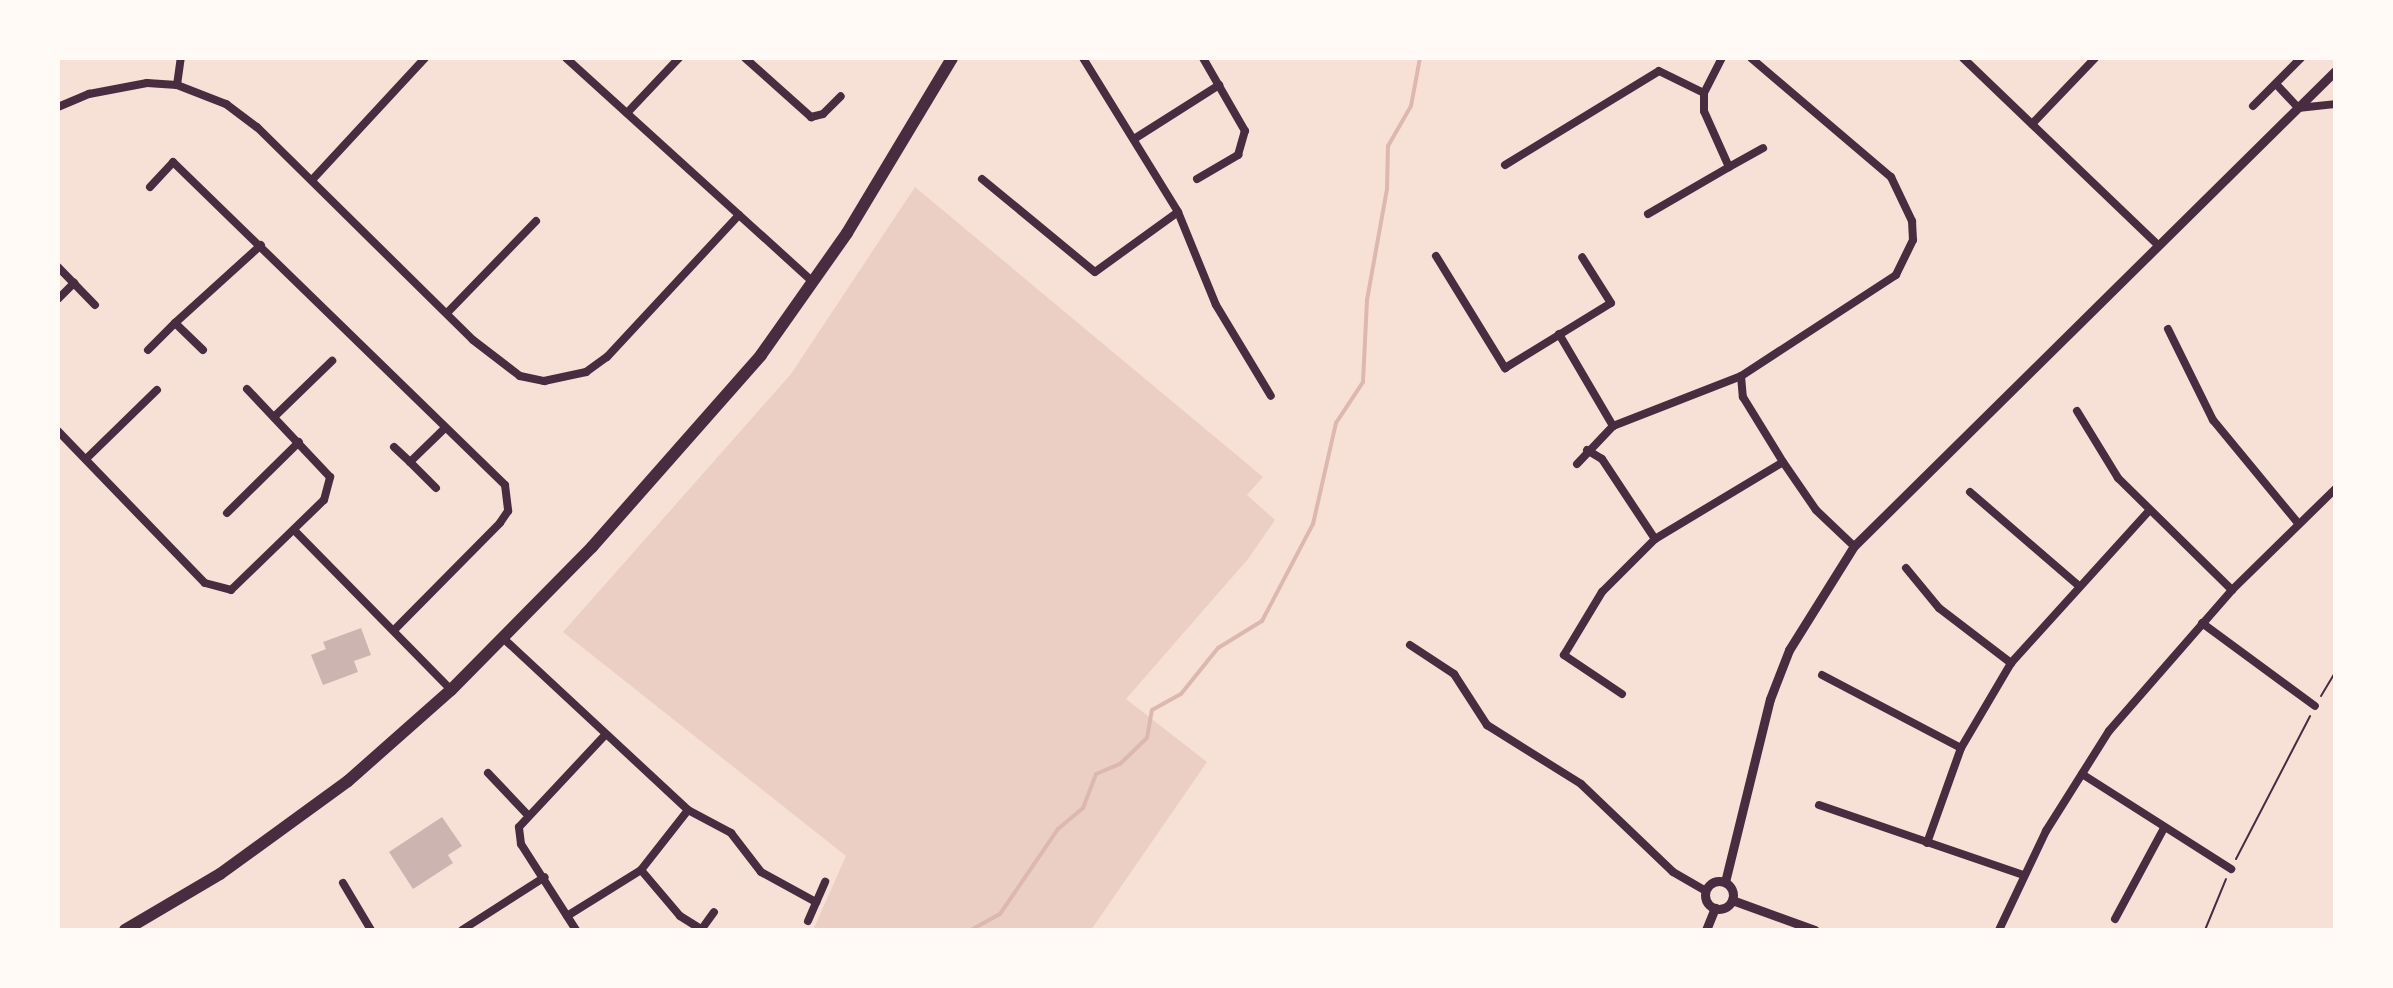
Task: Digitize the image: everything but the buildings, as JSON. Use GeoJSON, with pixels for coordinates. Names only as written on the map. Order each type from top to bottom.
{"type":"FeatureCollection","features":[{"type":"Feature","properties":{"kind":"main road"},"geometry":{"type":"LineString","coordinates":[[125,930],[291,825],[451,690],[659,475],[761,355],[813,282],[952,58]]}},
{"type":"Feature","properties":{"kind":"street"},"geometry":{"type":"LineString","coordinates":[[177,85],[181,58]]}},
{"type":"Feature","properties":{"kind":"street"},"geometry":{"type":"LineString","coordinates":[[312,180],[425,58]]}},
{"type":"Feature","properties":{"kind":"street"},"geometry":{"type":"LineString","coordinates":[[566,58],[813,282]]}},
{"type":"Feature","properties":{"kind":"street"},"geometry":{"type":"LineString","coordinates":[[627,113],[679,58]]}},
{"type":"Feature","properties":{"kind":"street"},"geometry":{"type":"LineString","coordinates":[[745,58],[811,117],[823,114],[841,96]]}},
{"type":"Feature","properties":{"kind":"street"},"geometry":{"type":"LineString","coordinates":[[1083,58],[1178,212],[1211,294],[1271,396]]}},
{"type":"Feature","properties":{"kind":"street"},"geometry":{"type":"LineString","coordinates":[[1197,179],[1238,155],[1245,131],[1203,58]]}},
{"type":"Feature","properties":{"kind":"street"},"geometry":{"type":"LineString","coordinates":[[1722,58],[1704,93],[1707,127],[1729,167]]}},
{"type":"Feature","properties":{"kind":"street"},"geometry":{"type":"LineString","coordinates":[[1577,464],[1613,426],[1741,376],[1896,275],[1913,240],[1912,221],[1891,177],[1751,58]]}},
{"type":"Feature","properties":{"kind":"street"},"geometry":{"type":"LineString","coordinates":[[1963,58],[2156,243]]}},
{"type":"Feature","properties":{"kind":"street"},"geometry":{"type":"LineString","coordinates":[[2032,124],[2095,58]]}},
{"type":"Feature","properties":{"kind":"street"},"geometry":{"type":"LineString","coordinates":[[2253,106],[2301,58]]}},
{"type":"Feature","properties":{"kind":"street"},"geometry":{"type":"LineString","coordinates":[[1505,165],[1659,71],[1704,93]]}},
{"type":"Feature","properties":{"kind":"street"},"geometry":{"type":"LineString","coordinates":[[1732,900],[1725,882],[1770,699],[1784,663],[1824,586],[1854,546],[2156,243],[2335,71]]}},
{"type":"Feature","properties":{"kind":"street"},"geometry":{"type":"LineString","coordinates":[[2276,84],[2298,108]]}},
{"type":"Feature","properties":{"kind":"street"},"geometry":{"type":"LineString","coordinates":[[58,107],[116,87],[177,85],[226,104],[312,180],[447,313],[520,376],[544,381],[586,372],[607,357],[739,215]]}},
{"type":"Feature","properties":{"kind":"street"},"geometry":{"type":"LineString","coordinates":[[1134,139],[1219,85]]}},
{"type":"Feature","properties":{"kind":"street"},"geometry":{"type":"LineString","coordinates":[[2298,108],[2335,104]]}},
{"type":"Feature","properties":{"kind":"street"},"geometry":{"type":"LineString","coordinates":[[1648,214],[1763,148]]}},
{"type":"Feature","properties":{"kind":"street"},"geometry":{"type":"LineString","coordinates":[[150,187],[173,162],[505,485],[508,511],[394,630]]}},
{"type":"Feature","properties":{"kind":"street"},"geometry":{"type":"LineString","coordinates":[[982,179],[1095,272],[1178,212]]}},
{"type":"Feature","properties":{"kind":"street"},"geometry":{"type":"LineString","coordinates":[[447,313],[536,221]]}},
{"type":"Feature","properties":{"kind":"street"},"geometry":{"type":"LineString","coordinates":[[148,350],[261,245]]}},
{"type":"Feature","properties":{"kind":"street"},"geometry":{"type":"LineString","coordinates":[[1436,256],[1505,368],[1611,303],[1582,257]]}},
{"type":"Feature","properties":{"kind":"street"},"geometry":{"type":"LineString","coordinates":[[58,267],[95,305]]}},
{"type":"Feature","properties":{"kind":"street"},"geometry":{"type":"LineString","coordinates":[[58,299],[74,283]]}},
{"type":"Feature","properties":{"kind":"street"},"geometry":{"type":"LineString","coordinates":[[175,323],[203,350]]}},
{"type":"Feature","properties":{"kind":"street"},"geometry":{"type":"LineString","coordinates":[[2168,329],[2213,420],[2298,523]]}},
{"type":"Feature","properties":{"kind":"street"},"geometry":{"type":"LineString","coordinates":[[1559,334],[1613,426]]}},
{"type":"Feature","properties":{"kind":"street"},"geometry":{"type":"LineString","coordinates":[[274,417],[332,361]]}},
{"type":"Feature","properties":{"kind":"street"},"geometry":{"type":"LineString","coordinates":[[1741,376],[1743,397],[1783,462],[1816,510],[1854,546]]}},
{"type":"Feature","properties":{"kind":"street"},"geometry":{"type":"LineString","coordinates":[[58,431],[212,589],[231,590],[324,500],[330,477],[247,389]]}},
{"type":"Feature","properties":{"kind":"street"},"geometry":{"type":"LineString","coordinates":[[86,459],[157,390]]}},
{"type":"Feature","properties":{"kind":"street"},"geometry":{"type":"LineString","coordinates":[[2077,411],[2105,461],[2149,511],[2232,590]]}},
{"type":"Feature","properties":{"kind":"street"},"geometry":{"type":"LineString","coordinates":[[410,462],[445,428]]}},
{"type":"Feature","properties":{"kind":"street"},"geometry":{"type":"LineString","coordinates":[[227,513],[299,442]]}},
{"type":"Feature","properties":{"kind":"street"},"geometry":{"type":"LineString","coordinates":[[394,447],[436,488]]}},
{"type":"Feature","properties":{"kind":"street"},"geometry":{"type":"LineString","coordinates":[[1587,450],[1602,459],[1655,539]]}},
{"type":"Feature","properties":{"kind":"street"},"geometry":{"type":"LineString","coordinates":[[1622,694],[1564,655],[1602,592],[1655,539],[1783,462]]}},
{"type":"Feature","properties":{"kind":"street"},"geometry":{"type":"LineString","coordinates":[[1999,930],[2023,875],[2109,731],[2232,590],[2335,490]]}},
{"type":"Feature","properties":{"kind":"street"},"geometry":{"type":"LineString","coordinates":[[1970,492],[2079,586]]}},
{"type":"Feature","properties":{"kind":"street"},"geometry":{"type":"LineString","coordinates":[[1927,843],[1961,748],[2011,663],[2149,511]]}},
{"type":"Feature","properties":{"kind":"street"},"geometry":{"type":"LineString","coordinates":[[294,530],[451,690]]}},
{"type":"Feature","properties":{"kind":"street"},"geometry":{"type":"LineString","coordinates":[[1906,568],[1939,608],[2011,663]]}},
{"type":"Feature","properties":{"kind":"street"},"geometry":{"type":"LineString","coordinates":[[2202,623],[2315,706]]}},
{"type":"Feature","properties":{"kind":"street"},"geometry":{"type":"LineString","coordinates":[[503,638],[688,810],[731,833],[773,881],[816,902]]}},
{"type":"Feature","properties":{"kind":"street"},"geometry":{"type":"LineString","coordinates":[[1410,645],[1454,674],[1487,725],[1581,784],[1673,872],[1706,891],[1715,908]]}},
{"type":"Feature","properties":{"kind":"street"},"geometry":{"type":"LineString","coordinates":[[1822,675],[1961,748]]}},
{"type":"Feature","properties":{"kind":"street"},"geometry":{"type":"LineString","coordinates":[[576,930],[519,836],[526,813],[606,734]]}},
{"type":"Feature","properties":{"kind":"street"},"geometry":{"type":"LineString","coordinates":[[488,773],[526,813]]}},
{"type":"Feature","properties":{"kind":"street"},"geometry":{"type":"LineString","coordinates":[[2082,774],[2231,869]]}},
{"type":"Feature","properties":{"kind":"street"},"geometry":{"type":"LineString","coordinates":[[1819,805],[2023,875]]}},
{"type":"Feature","properties":{"kind":"street"},"geometry":{"type":"LineString","coordinates":[[567,916],[641,870],[688,810]]}},
{"type":"Feature","properties":{"kind":"street"},"geometry":{"type":"LineString","coordinates":[[2115,919],[2164,828]]}},
{"type":"Feature","properties":{"kind":"street"},"geometry":{"type":"LineString","coordinates":[[641,870],[680,916],[701,930],[714,912]]}},
{"type":"Feature","properties":{"kind":"street"},"geometry":{"type":"LineString","coordinates":[[462,930],[545,877]]}},
{"type":"Feature","properties":{"kind":"street"},"geometry":{"type":"LineString","coordinates":[[808,921],[825,882]]}},
{"type":"Feature","properties":{"kind":"street"},"geometry":{"type":"LineString","coordinates":[[1706,891],[1714,882],[1725,882]]}},
{"type":"Feature","properties":{"kind":"street"},"geometry":{"type":"LineString","coordinates":[[343,883],[371,930]]}},
{"type":"Feature","properties":{"kind":"street"},"geometry":{"type":"LineString","coordinates":[[1706,930],[1715,908],[1732,900],[1815,930]]}},
{"type":"Feature","properties":{"kind":"path"},"geometry":{"type":"LineString","coordinates":[[2205,930],[2231,869],[2335,673]]}},
{"type":"Feature","properties":{"kind":"shaded area"},"geometry":{"type":"Polygon","coordinates":[[[915,187],[1263,477],[1247,495],[1275,520],[1248,559],[1126,699],[1207,762],[1091,930],[813,930],[846,856],[563,632],[791,374],[915,187]]]}},
{"type":"Feature","properties":{"kind":"waterway"},"geometry":{"type":"LineString","coordinates":[[971,930],[1000,914],[1058,829],[1083,808],[1096,774],[1120,764],[1147,738],[1152,710],[1181,694],[1218,648],[1262,621],[1313,524],[1336,423],[1363,382],[1367,300],[1387,189],[1388,146],[1411,106],[1420,58]]}}]}
